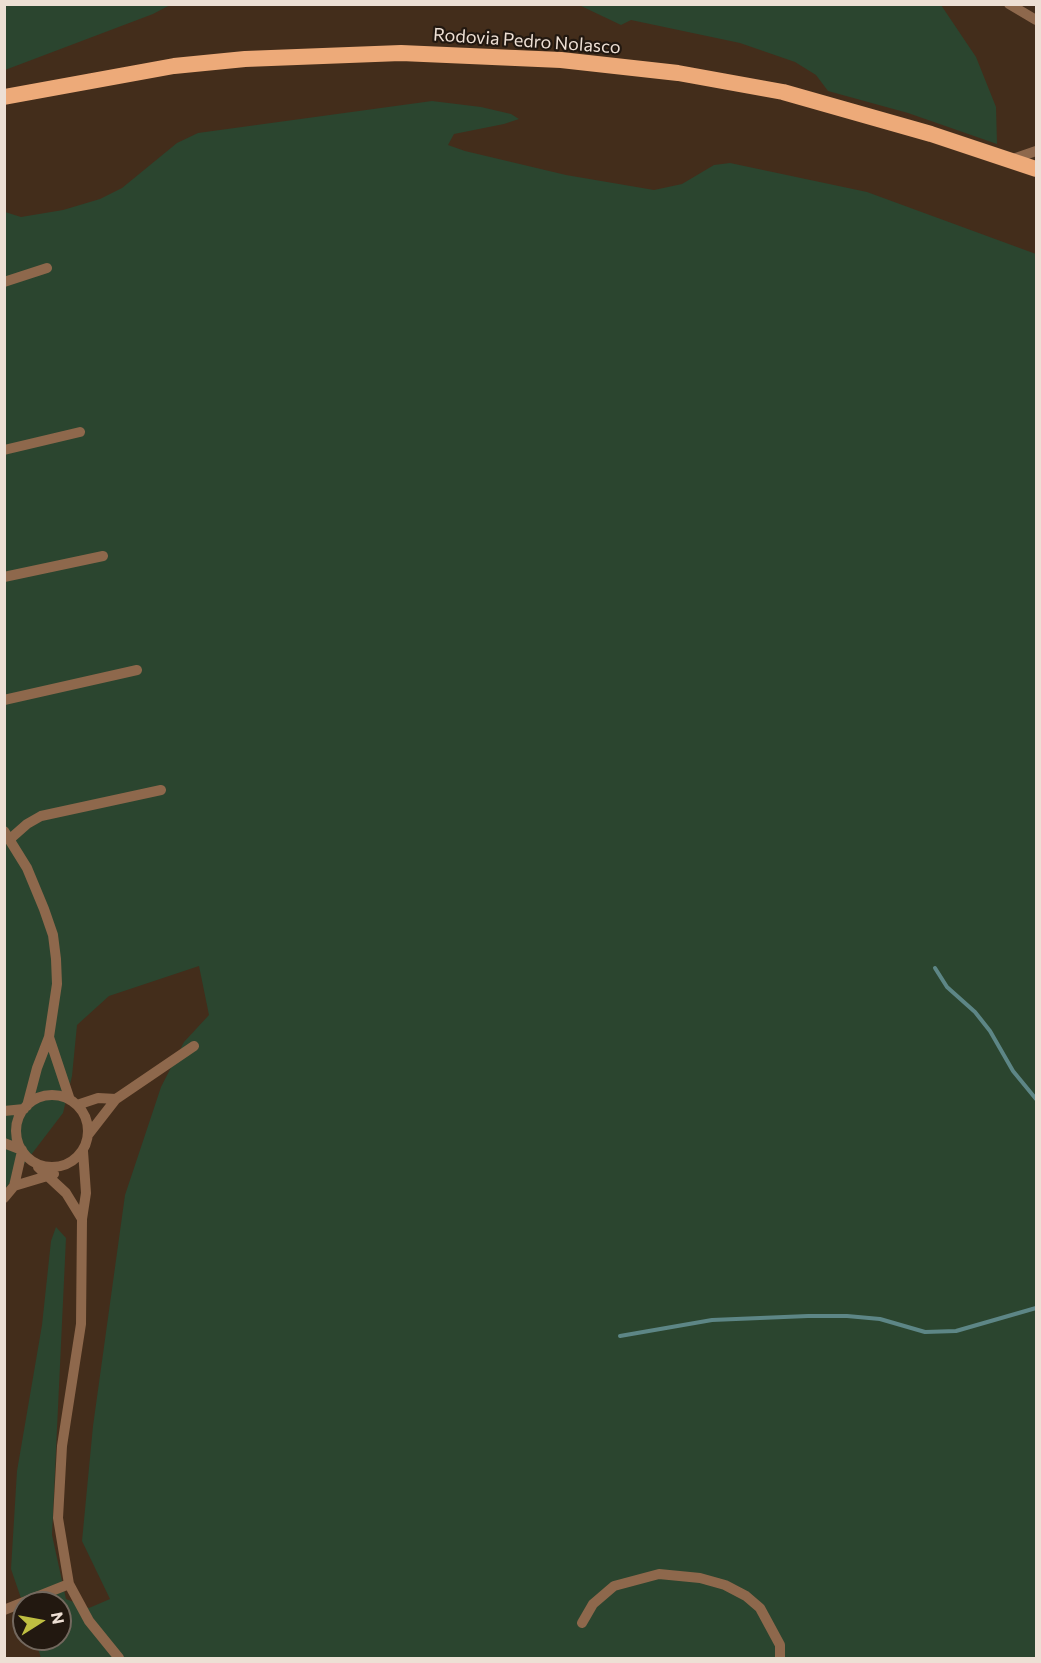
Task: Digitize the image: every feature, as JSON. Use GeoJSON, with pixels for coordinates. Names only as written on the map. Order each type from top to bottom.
{"type":"FeatureCollection","features":[{"type":"Feature","properties":{"kind":"highway","name":"Rodovia Pedro Nolasco"},"geometry":{"type":"LineString","coordinates":[[4,97],[174,66],[290,56],[401,53],[561,60],[678,73],[783,92],[931,134],[1036,169]]}},
{"type":"Feature","properties":{"kind":"street"},"geometry":{"type":"LineString","coordinates":[[1009,4],[1036,20]]}},
{"type":"Feature","properties":{"kind":"street"},"geometry":{"type":"LineString","coordinates":[[1009,160],[1036,151]]}},
{"type":"Feature","properties":{"kind":"street"},"geometry":{"type":"LineString","coordinates":[[4,282],[47,268]]}},
{"type":"Feature","properties":{"kind":"street"},"geometry":{"type":"LineString","coordinates":[[4,450],[80,432]]}},
{"type":"Feature","properties":{"kind":"street"},"geometry":{"type":"LineString","coordinates":[[4,577],[103,556]]}},
{"type":"Feature","properties":{"kind":"street"},"geometry":{"type":"LineString","coordinates":[[4,700],[137,670]]}},
{"type":"Feature","properties":{"kind":"street"},"geometry":{"type":"LineString","coordinates":[[4,1198],[14,1186],[22,1151],[16,1129],[49,1037],[57,984],[53,934],[27,868],[7,835],[41,816],[160,790]]}},
{"type":"Feature","properties":{"kind":"street"},"geometry":{"type":"LineString","coordinates":[[49,1037],[74,1103],[86,1119],[88,1135]]}},
{"type":"Feature","properties":{"kind":"street"},"geometry":{"type":"LineString","coordinates":[[119,1659],[88,1621],[69,1584],[58,1518],[58,1483],[81,1324],[82,1219],[86,1185],[83,1151],[88,1135],[116,1099],[194,1046]]}},
{"type":"Feature","properties":{"kind":"street"},"geometry":{"type":"LineString","coordinates":[[4,1111],[25,1107],[49,1095],[74,1103],[98,1098],[116,1099]]}},
{"type":"Feature","properties":{"kind":"street"},"geometry":{"type":"LineString","coordinates":[[4,1143],[22,1151],[50,1176],[66,1193],[82,1219]]}},
{"type":"Feature","properties":{"kind":"street"},"geometry":{"type":"LineString","coordinates":[[14,1186],[50,1176],[83,1151]]}},
{"type":"Feature","properties":{"kind":"street"},"geometry":{"type":"LineString","coordinates":[[33,1162],[48,1167],[71,1162]]}},
{"type":"Feature","properties":{"kind":"street"},"geometry":{"type":"LineString","coordinates":[[582,1623],[603,1593],[630,1580],[658,1574],[700,1578],[725,1585],[746,1596],[760,1608],[780,1645],[780,1659]]}},
{"type":"Feature","properties":{"kind":"street"},"geometry":{"type":"LineString","coordinates":[[4,1610],[69,1584]]}},
{"type":"Feature","properties":{"kind":"green space"},"geometry":{"type":"Polygon","coordinates":[[[5,4],[170,5],[153,14],[5,70],[5,4]]]}},
{"type":"Feature","properties":{"kind":"green space"},"geometry":{"type":"Polygon","coordinates":[[[579,5],[941,5],[976,57],[996,107],[997,144],[908,113],[828,91],[816,75],[795,62],[740,43],[631,20],[621,25],[579,5]]]}},
{"type":"Feature","properties":{"kind":"green space"},"geometry":{"type":"Polygon","coordinates":[[[432,101],[481,107],[511,114],[519,119],[454,134],[448,145],[566,175],[654,190],[682,184],[714,165],[730,163],[867,192],[1036,254],[1036,1658],[41,1658],[39,1651],[72,1651],[72,1601],[89,1608],[110,1599],[82,1541],[93,1426],[125,1195],[161,1087],[184,1042],[209,1015],[199,966],[109,996],[77,1025],[72,1076],[63,1113],[5,1189],[5,212],[21,217],[63,210],[100,199],[122,188],[177,143],[198,133],[432,101]]]}},
{"type":"Feature","properties":{"kind":"green space"},"geometry":{"type":"Polygon","coordinates":[[[56,1227],[66,1238],[52,1535],[64,1591],[19,1591],[11,1569],[17,1471],[42,1325],[51,1241],[56,1227]]]}},
{"type":"Feature","properties":{"kind":"waterway"},"geometry":{"type":"LineString","coordinates":[[935,968],[947,987],[975,1012],[990,1031],[1013,1071],[1036,1099]]}},
{"type":"Feature","properties":{"kind":"waterway"},"geometry":{"type":"LineString","coordinates":[[620,1336],[712,1320],[808,1316],[880,1319],[925,1332],[956,1331],[1036,1308]]}}]}
